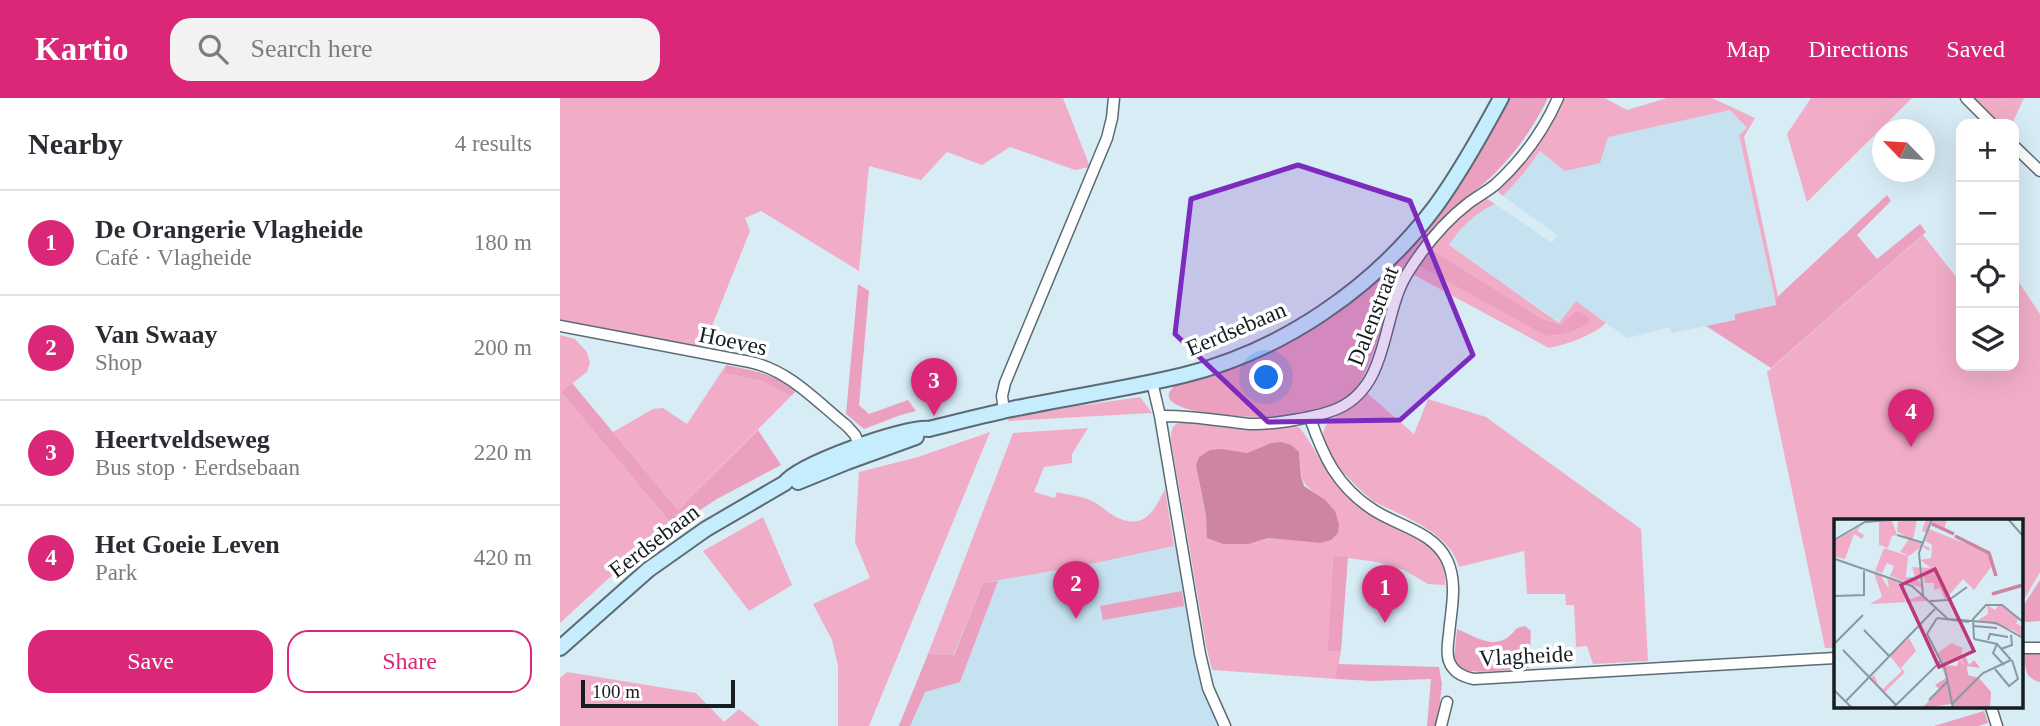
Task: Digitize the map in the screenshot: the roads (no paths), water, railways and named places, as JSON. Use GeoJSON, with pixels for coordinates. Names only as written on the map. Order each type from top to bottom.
{"type":"FeatureCollection","features":[{"type":"Feature","properties":{"kind":"main road","name":"Eerdsebaan"},"geometry":{"type":"LineString","coordinates":[[560,648],[648,570],[715,523],[785,483],[792,484],[861,451],[922,435],[929,429],[1004,411],[1185,375],[1276,341],[1353,291],[1386,262],[1435,208],[1501,98]]}},
{"type":"Feature","properties":{"kind":"street"},"geometry":{"type":"LineString","coordinates":[[1004,411],[1002,396],[1005,383],[1107,138],[1114,98]]}},
{"type":"Feature","properties":{"kind":"street","name":"Dalenstraat"},"geometry":{"type":"LineString","coordinates":[[1160,416],[1184,415],[1253,424],[1310,418],[1338,409],[1349,402],[1368,383],[1374,372],[1396,296],[1413,263],[1447,223],[1495,185],[1536,139],[1558,98]]}},
{"type":"Feature","properties":{"kind":"street"},"geometry":{"type":"LineString","coordinates":[[1966,98],[1987,119]]}},
{"type":"Feature","properties":{"kind":"street"},"geometry":{"type":"LineString","coordinates":[[2019,151],[2040,171]]}},
{"type":"Feature","properties":{"kind":"street","name":"Hoeves"},"geometry":{"type":"LineString","coordinates":[[560,326],[751,362],[775,369],[847,426],[855,435],[861,451]]}},
{"type":"Feature","properties":{"kind":"street"},"geometry":{"type":"LineString","coordinates":[[1152,382],[1200,654],[1208,688],[1225,726]]}},
{"type":"Feature","properties":{"kind":"street","name":"Vlagheide"},"geometry":{"type":"LineString","coordinates":[[1310,418],[1325,457],[1355,496],[1381,515],[1429,539],[1442,551],[1452,580],[1449,660],[1455,671],[1465,677],[1474,679],[1834,658]]}},
{"type":"Feature","properties":{"kind":"street"},"geometry":{"type":"LineString","coordinates":[[2022,648],[2040,648]]}},
{"type":"Feature","properties":{"kind":"street"},"geometry":{"type":"LineString","coordinates":[[1441,726],[1447,702]]}},
{"type":"Feature","properties":{"kind":"street"},"geometry":{"type":"LineString","coordinates":[[1991,708],[1997,726]]}},
{"type":"Feature","properties":{"kind":"place","name":"Heertveldseweg"},"geometry":{"type":"Point","coordinates":[934,416]}},
{"type":"Feature","properties":{"kind":"place","name":"Het Goeie Leven"},"geometry":{"type":"Point","coordinates":[1911,447]}},
{"type":"Feature","properties":{"kind":"place","name":"Van Swaay"},"geometry":{"type":"Point","coordinates":[1076,619]}},
{"type":"Feature","properties":{"kind":"place","name":"De Orangerie Vlagheide"},"geometry":{"type":"Point","coordinates":[1385,623]}}]}
